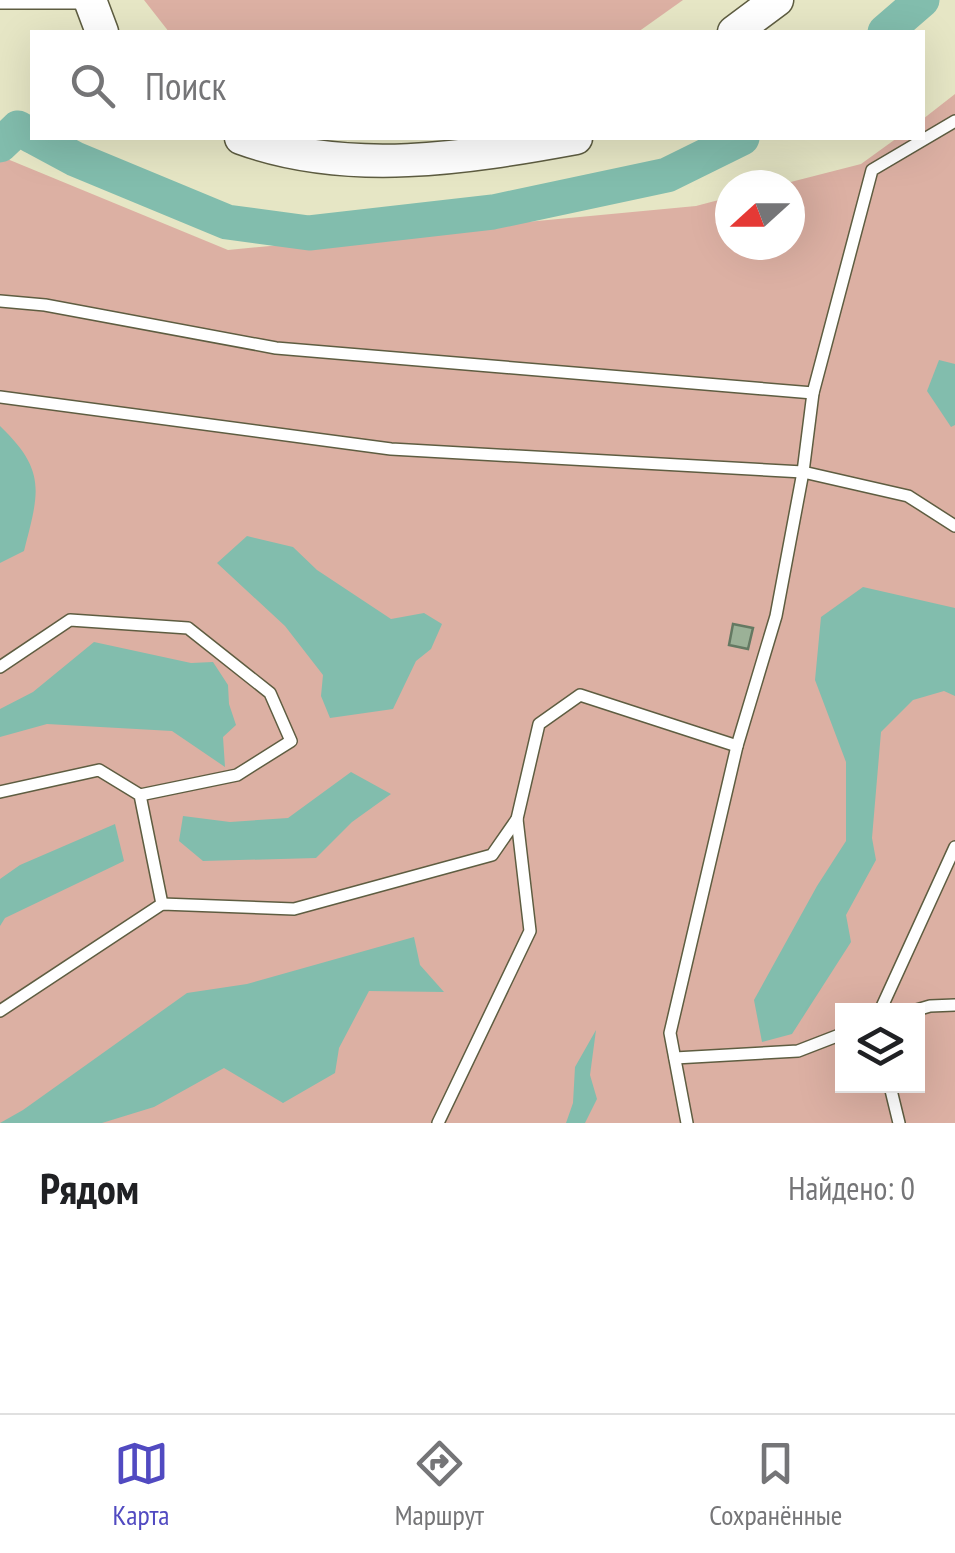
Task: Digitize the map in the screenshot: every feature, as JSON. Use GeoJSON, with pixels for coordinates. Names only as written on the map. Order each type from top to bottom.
{"type":"FeatureCollection","features":[{"type":"Feature","properties":{"kind":"street"},"geometry":{"type":"LineString","coordinates":[[737,30],[777,0]]}},
{"type":"Feature","properties":{"kind":"street"},"geometry":{"type":"LineString","coordinates":[[247,140],[281,152],[397,162],[494,153],[565,140]]}},
{"type":"Feature","properties":{"kind":"lane"},"geometry":{"type":"LineString","coordinates":[[0,3],[94,12]]}},
{"type":"Feature","properties":{"kind":"lane"},"geometry":{"type":"LineString","coordinates":[[925,139],[955,121]]}},
{"type":"Feature","properties":{"kind":"lane"},"geometry":{"type":"LineString","coordinates":[[687,1123],[670,1033],[737,746],[776,616],[803,472],[813,393],[872,170],[923,140]]}},
{"type":"Feature","properties":{"kind":"lane"},"geometry":{"type":"LineString","coordinates":[[0,301],[44,304],[276,348],[813,393]]}},
{"type":"Feature","properties":{"kind":"lane"},"geometry":{"type":"LineString","coordinates":[[0,397],[391,449],[803,472],[908,496],[955,526]]}},
{"type":"Feature","properties":{"kind":"lane"},"geometry":{"type":"LineString","coordinates":[[0,668],[70,620],[188,628],[270,693],[291,741],[237,774],[140,795],[98,770],[0,792]]}},
{"type":"Feature","properties":{"kind":"lane"},"geometry":{"type":"LineString","coordinates":[[438,1123],[530,931],[517,820],[540,724],[580,695],[737,746]]}},
{"type":"Feature","properties":{"kind":"lane"},"geometry":{"type":"LineString","coordinates":[[140,795],[162,904]]}},
{"type":"Feature","properties":{"kind":"lane"},"geometry":{"type":"LineString","coordinates":[[0,1011],[162,904],[294,909],[492,854],[517,820]]}},
{"type":"Feature","properties":{"kind":"lane"},"geometry":{"type":"LineString","coordinates":[[883,1003],[955,848]]}},
{"type":"Feature","properties":{"kind":"lane"},"geometry":{"type":"LineString","coordinates":[[925,1007],[955,1006]]}},
{"type":"Feature","properties":{"kind":"lane"},"geometry":{"type":"LineString","coordinates":[[675,1058],[798,1052],[835,1037]]}},
{"type":"Feature","properties":{"kind":"lane"},"geometry":{"type":"LineString","coordinates":[[892,1093],[899,1123]]}},
{"type":"Feature","properties":{"kind":"shaded area"},"geometry":{"type":"Polygon","coordinates":[[[144,0],[683,0],[641,30],[167,30],[144,0]]]}},
{"type":"Feature","properties":{"kind":"shaded area"},"geometry":{"type":"Polygon","coordinates":[[[955,94],[955,1123],[0,1123],[0,156],[228,250],[696,206],[715,201],[715,260],[805,260],[805,178],[861,164],[894,140],[925,140],[925,117],[955,94]]]}},
{"type":"Feature","properties":{"kind":"water"},"geometry":{"type":"Polygon","coordinates":[[[939,360],[955,364],[955,425],[951,427],[927,391],[939,360]]]}},
{"type":"Feature","properties":{"kind":"water"},"geometry":{"type":"Polygon","coordinates":[[[0,426],[26,456],[35,483],[35,497],[24,551],[0,563],[0,426]]]}},
{"type":"Feature","properties":{"kind":"water"},"geometry":{"type":"Polygon","coordinates":[[[247,536],[293,547],[317,570],[391,619],[424,613],[442,624],[431,649],[416,661],[393,709],[330,718],[321,696],[323,675],[285,626],[217,563],[247,536]]]}},
{"type":"Feature","properties":{"kind":"water"},"geometry":{"type":"Polygon","coordinates":[[[863,587],[955,608],[955,696],[944,691],[913,700],[881,732],[872,838],[876,860],[846,915],[851,942],[792,1034],[762,1042],[754,1000],[846,841],[846,762],[815,680],[821,617],[863,587]]]}},
{"type":"Feature","properties":{"kind":"water"},"geometry":{"type":"Polygon","coordinates":[[[94,642],[191,663],[213,662],[228,685],[236,725],[223,737],[225,767],[172,731],[47,724],[0,737],[0,709],[33,692],[94,642]]]}},
{"type":"Feature","properties":{"kind":"water"},"geometry":{"type":"Polygon","coordinates":[[[351,772],[391,794],[352,822],[316,858],[203,861],[179,841],[183,816],[230,822],[288,818],[351,772]]]}},
{"type":"Feature","properties":{"kind":"water"},"geometry":{"type":"Polygon","coordinates":[[[115,824],[124,861],[5,918],[0,926],[0,879],[20,865],[115,824]]]}},
{"type":"Feature","properties":{"kind":"water"},"geometry":{"type":"Polygon","coordinates":[[[414,937],[420,965],[444,992],[369,991],[339,1048],[335,1073],[283,1103],[224,1068],[154,1107],[102,1123],[0,1123],[187,993],[247,984],[414,937]]]}},
{"type":"Feature","properties":{"kind":"water"},"geometry":{"type":"Polygon","coordinates":[[[596,1030],[590,1075],[597,1099],[585,1123],[566,1123],[573,1103],[575,1067],[596,1030]]]}},
{"type":"Feature","properties":{"kind":"building"},"geometry":{"type":"Polygon","coordinates":[[[733,624],[753,628],[748,649],[729,645],[733,624]]]}},
{"type":"Feature","properties":{"kind":"waterway"},"geometry":{"type":"LineString","coordinates":[[887,30],[922,0]]}},
{"type":"Feature","properties":{"kind":"waterway"},"geometry":{"type":"LineString","coordinates":[[0,145],[18,128],[30,135]]}},
{"type":"Feature","properties":{"kind":"waterway"},"geometry":{"type":"LineString","coordinates":[[40,140],[75,159],[227,222],[309,233],[493,212],[667,175],[738,140]]}}]}
